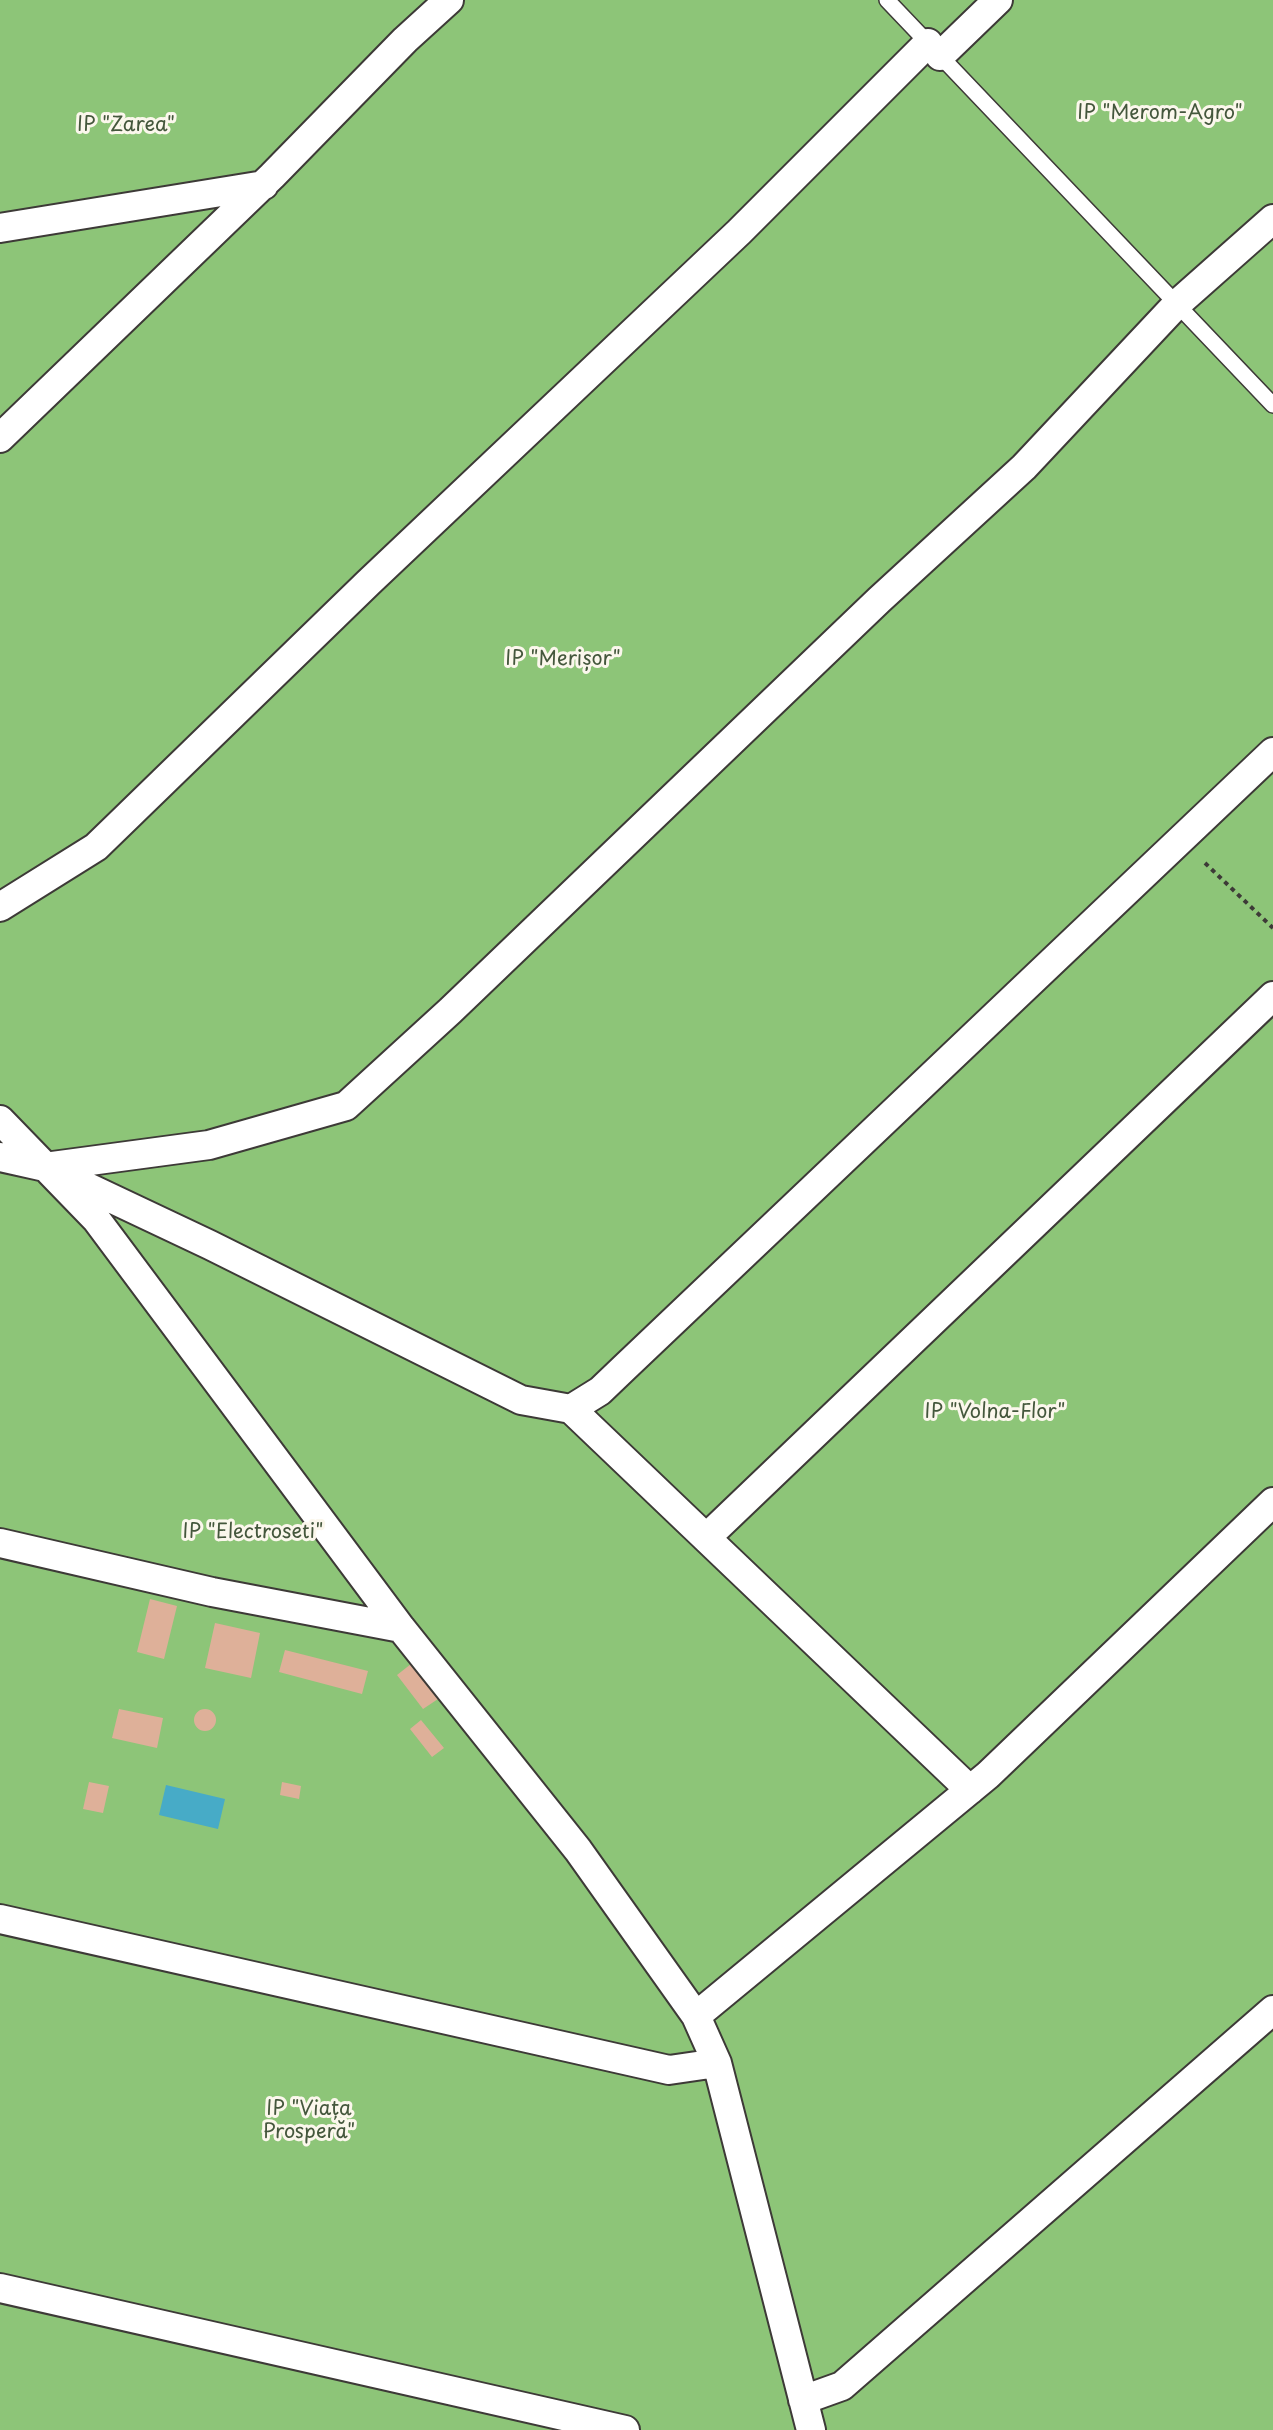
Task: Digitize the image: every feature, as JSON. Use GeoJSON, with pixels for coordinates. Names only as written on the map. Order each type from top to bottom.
{"type":"FeatureCollection","features":[{"type":"Feature","properties":{"kind":"street"},"geometry":{"type":"LineString","coordinates":[[0,438],[264,185],[405,40],[449,0]]}},
{"type":"Feature","properties":{"kind":"street"},"geometry":{"type":"LineString","coordinates":[[0,907],[96,847],[368,583],[934,49],[998,0]]}},
{"type":"Feature","properties":{"kind":"street"},"geometry":{"type":"LineString","coordinates":[[0,228],[264,185]]}},
{"type":"Feature","properties":{"kind":"street"},"geometry":{"type":"LineString","coordinates":[[45,1167],[209,1145],[345,1106],[450,1011],[879,600],[1023,467],[1177,304],[1273,219]]}},
{"type":"Feature","properties":{"kind":"street"},"geometry":{"type":"LineString","coordinates":[[572,1409],[600,1391],[1273,752]]}},
{"type":"Feature","properties":{"kind":"street"},"geometry":{"type":"LineString","coordinates":[[706,1538],[1273,996]]}},
{"type":"Feature","properties":{"kind":"street"},"geometry":{"type":"LineString","coordinates":[[0,1120],[96,1220],[401,1628],[578,1850],[696,2016],[717,2063],[811,2430]]}},
{"type":"Feature","properties":{"kind":"street"},"geometry":{"type":"LineString","coordinates":[[0,1157],[45,1167],[210,1245],[521,1400],[572,1409],[970,1790]]}},
{"type":"Feature","properties":{"kind":"street"},"geometry":{"type":"LineString","coordinates":[[696,2016],[970,1790],[1273,1502]]}},
{"type":"Feature","properties":{"kind":"street"},"geometry":{"type":"LineString","coordinates":[[0,1543],[212,1592],[401,1628]]}},
{"type":"Feature","properties":{"kind":"street"},"geometry":{"type":"LineString","coordinates":[[0,1919],[669,2070],[717,2063]]}},
{"type":"Feature","properties":{"kind":"street"},"geometry":{"type":"LineString","coordinates":[[803,2400],[842,2385],[1273,2010]]}},
{"type":"Feature","properties":{"kind":"street"},"geometry":{"type":"LineString","coordinates":[[0,2288],[626,2430]]}},
{"type":"Feature","properties":{"kind":"lane"},"geometry":{"type":"LineString","coordinates":[[887,0],[1273,405]]}},
{"type":"Feature","properties":{"kind":"path"},"geometry":{"type":"LineString","coordinates":[[1181,840],[1273,928]]}},
{"type":"Feature","properties":{"kind":"green space"},"geometry":{"type":"Polygon","coordinates":[[[0,0],[1273,0],[1273,2430],[0,2430],[0,0]]]}},
{"type":"Feature","properties":{"kind":"water"},"geometry":{"type":"Polygon","coordinates":[[[166,1785],[225,1799],[218,1829],[159,1815],[166,1785]]]}},
{"type":"Feature","properties":{"kind":"building"},"geometry":{"type":"Polygon","coordinates":[[[150,1599],[177,1606],[164,1659],[137,1652],[150,1599]]]}},
{"type":"Feature","properties":{"kind":"building"},"geometry":{"type":"Polygon","coordinates":[[[215,1623],[260,1633],[251,1678],[205,1668],[215,1623]]]}},
{"type":"Feature","properties":{"kind":"building"},"geometry":{"type":"Polygon","coordinates":[[[285,1650],[368,1671],[362,1694],[279,1672],[285,1650]]]}},
{"type":"Feature","properties":{"kind":"building"},"geometry":{"type":"Polygon","coordinates":[[[411,1664],[438,1699],[423,1709],[397,1675],[411,1664]]]}},
{"type":"Feature","properties":{"kind":"building"},"geometry":{"type":"Polygon","coordinates":[[[119,1709],[163,1718],[157,1748],[112,1738],[119,1709]]]}},
{"type":"Feature","properties":{"kind":"building"},"geometry":{"type":"Polygon","coordinates":[[[205,1709],[213,1712],[216,1720],[213,1728],[205,1731],[197,1728],[194,1720],[197,1712],[205,1709]]]}},
{"type":"Feature","properties":{"kind":"building"},"geometry":{"type":"Polygon","coordinates":[[[421,1720],[444,1748],[432,1757],[410,1729],[421,1720]]]}},
{"type":"Feature","properties":{"kind":"building"},"geometry":{"type":"Polygon","coordinates":[[[89,1782],[109,1786],[103,1813],[83,1809],[89,1782]]]}},
{"type":"Feature","properties":{"kind":"building"},"geometry":{"type":"Polygon","coordinates":[[[282,1782],[301,1786],[299,1799],[280,1795],[282,1782]]]}},
{"type":"Feature","properties":{"kind":"park label","name":"IP \"Merom-Agro\""},"geometry":{"type":"Point","coordinates":[1160,113]}},
{"type":"Feature","properties":{"kind":"park label","name":"IP \"Zarea\""},"geometry":{"type":"Point","coordinates":[126,125]}},
{"type":"Feature","properties":{"kind":"park label","name":"IP \"Merișor\""},"geometry":{"type":"Point","coordinates":[563,659]}},
{"type":"Feature","properties":{"kind":"park label","name":"IP \"Volna-Flor\""},"geometry":{"type":"Point","coordinates":[995,1412]}},
{"type":"Feature","properties":{"kind":"park label","name":"IP \"Electroseti\""},"geometry":{"type":"Point","coordinates":[253,1532]}},
{"type":"Feature","properties":{"kind":"park label","name":"IP \"Viața Prosperă\""},"geometry":{"type":"Point","coordinates":[309,2120]}}]}
